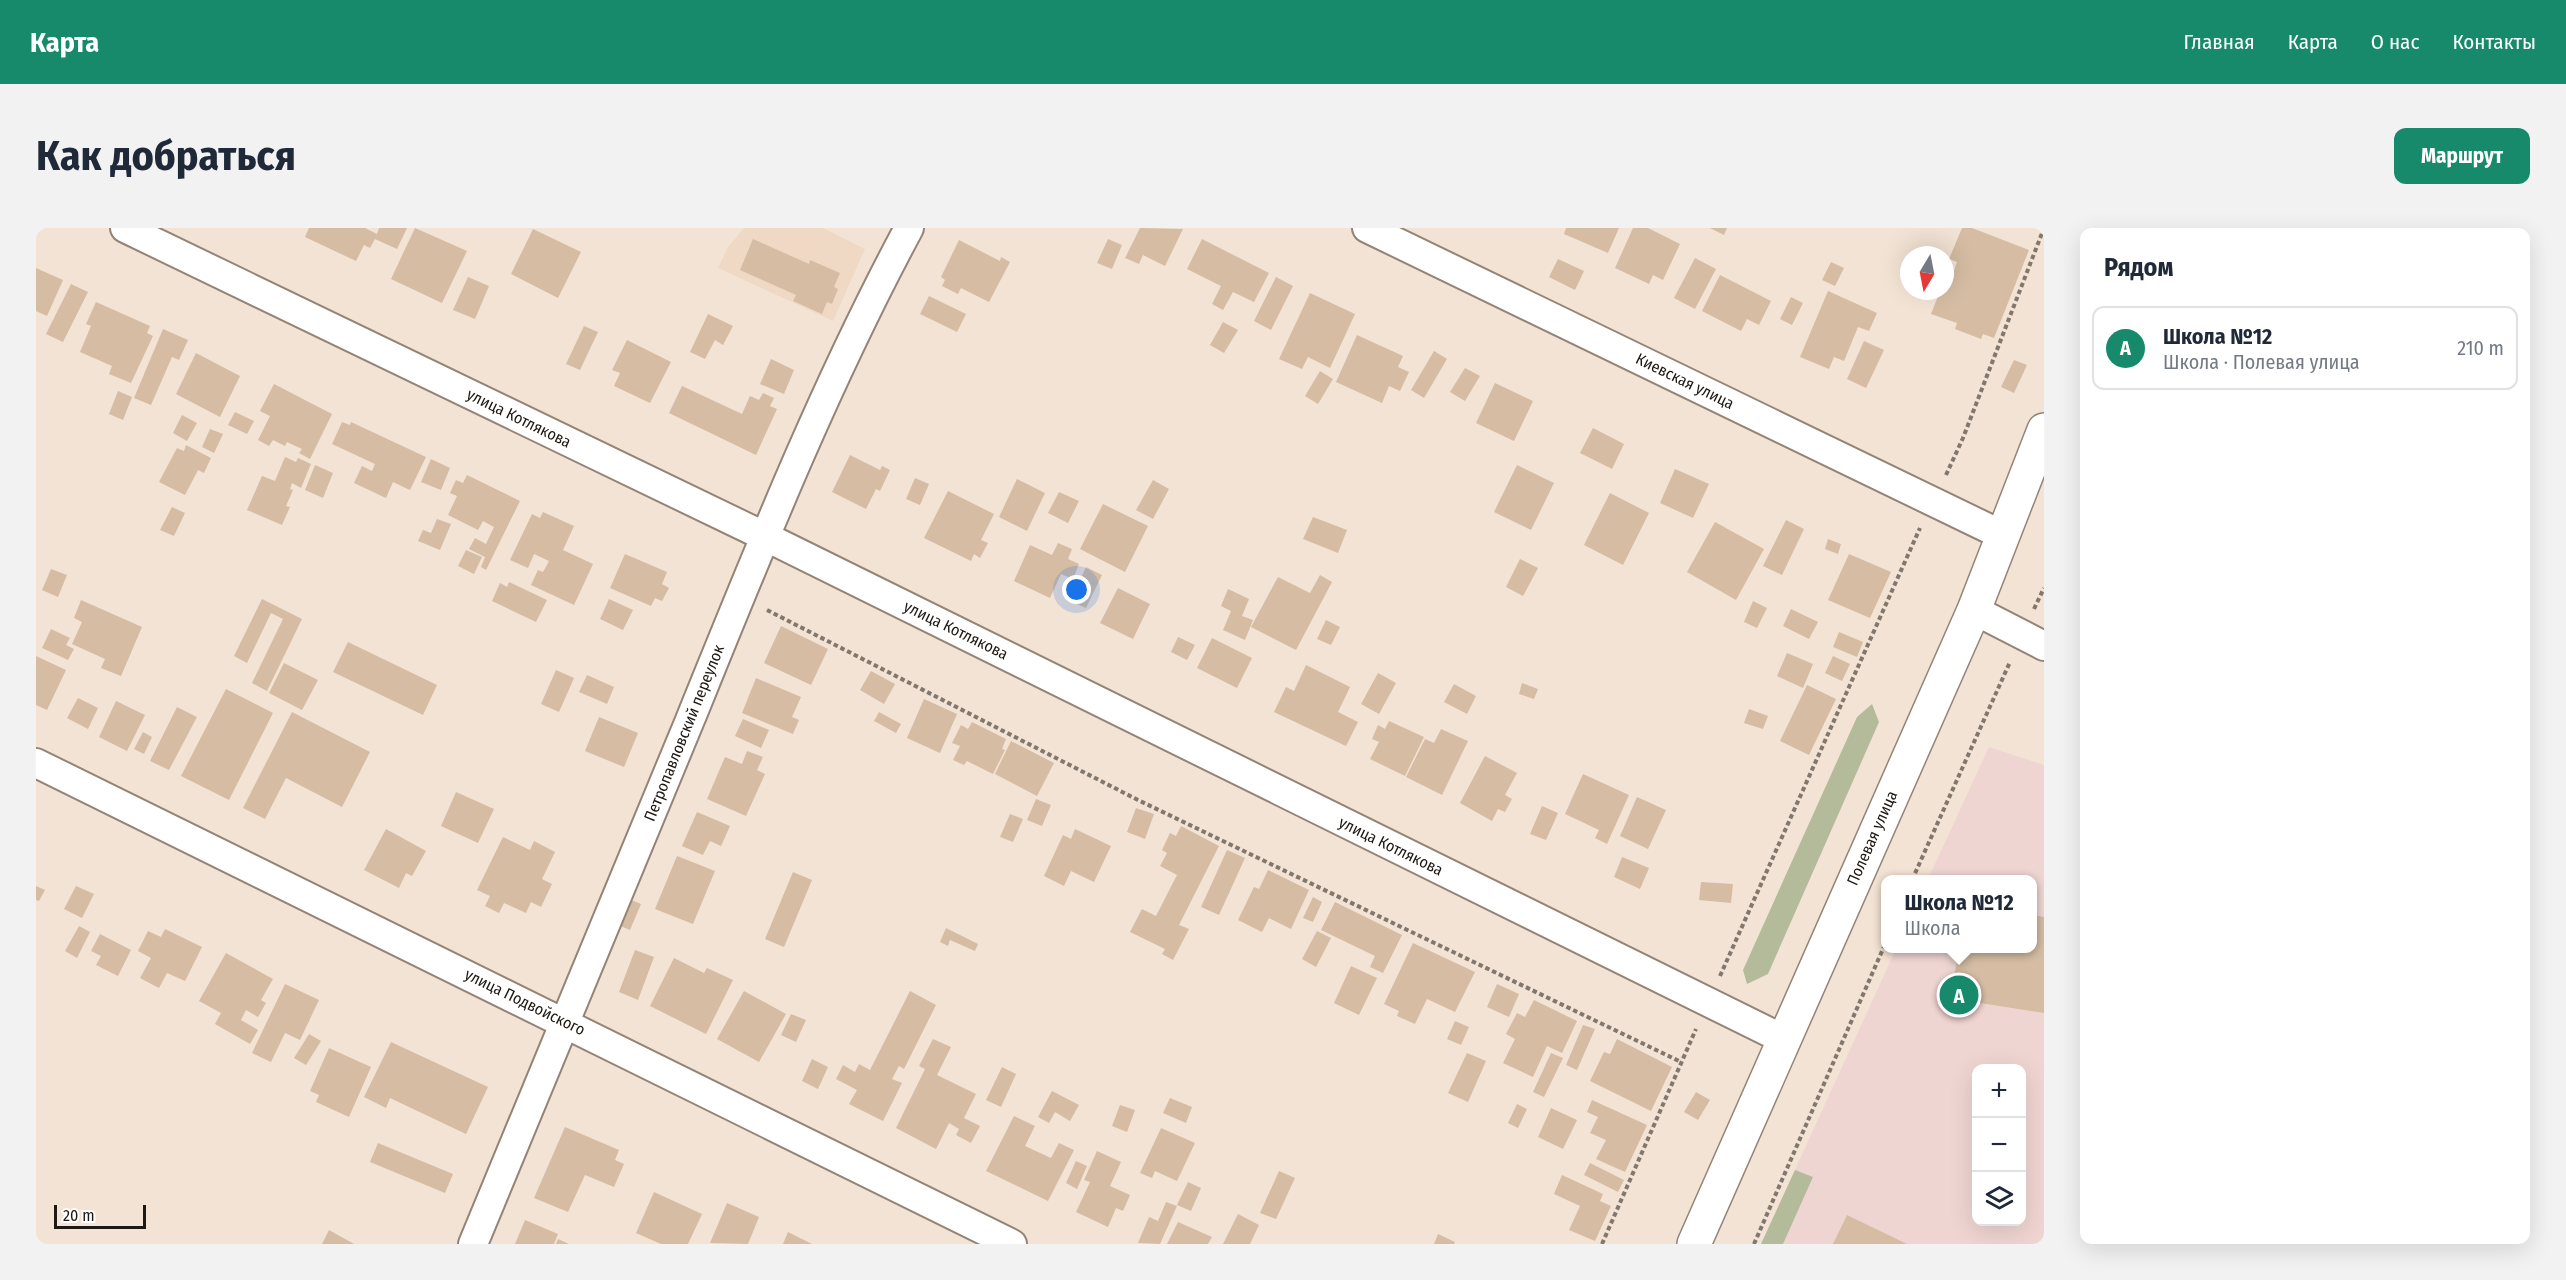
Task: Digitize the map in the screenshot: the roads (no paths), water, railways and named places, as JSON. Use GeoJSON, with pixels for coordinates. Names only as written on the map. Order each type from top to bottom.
{"type":"FeatureCollection","features":[{"type":"Feature","properties":{"kind":"street","name":"улица Котлякова"},"geometry":{"type":"LineString","coordinates":[[125,228],[764,536],[1783,1039]]}},
{"type":"Feature","properties":{"kind":"street","name":"Петропавловский переулок"},"geometry":{"type":"LineString","coordinates":[[473,1244],[567,1023],[764,536],[879,283],[909,228]]}},
{"type":"Feature","properties":{"kind":"street","name":"Киевская улица"},"geometry":{"type":"LineString","coordinates":[[1367,228],[2002,535]]}},
{"type":"Feature","properties":{"kind":"street","name":"Полевая улица"},"geometry":{"type":"LineString","coordinates":[[1694,1244],[1974,610],[2044,430]]}},
{"type":"Feature","properties":{"kind":"street"},"geometry":{"type":"LineString","coordinates":[[1974,610],[2044,646]]}},
{"type":"Feature","properties":{"kind":"street","name":"улица Подвойского"},"geometry":{"type":"LineString","coordinates":[[36,763],[1012,1244]]}},
{"type":"Feature","properties":{"kind":"place","name":"Школа №12"},"geometry":{"type":"Point","coordinates":[1959,995]}}]}
